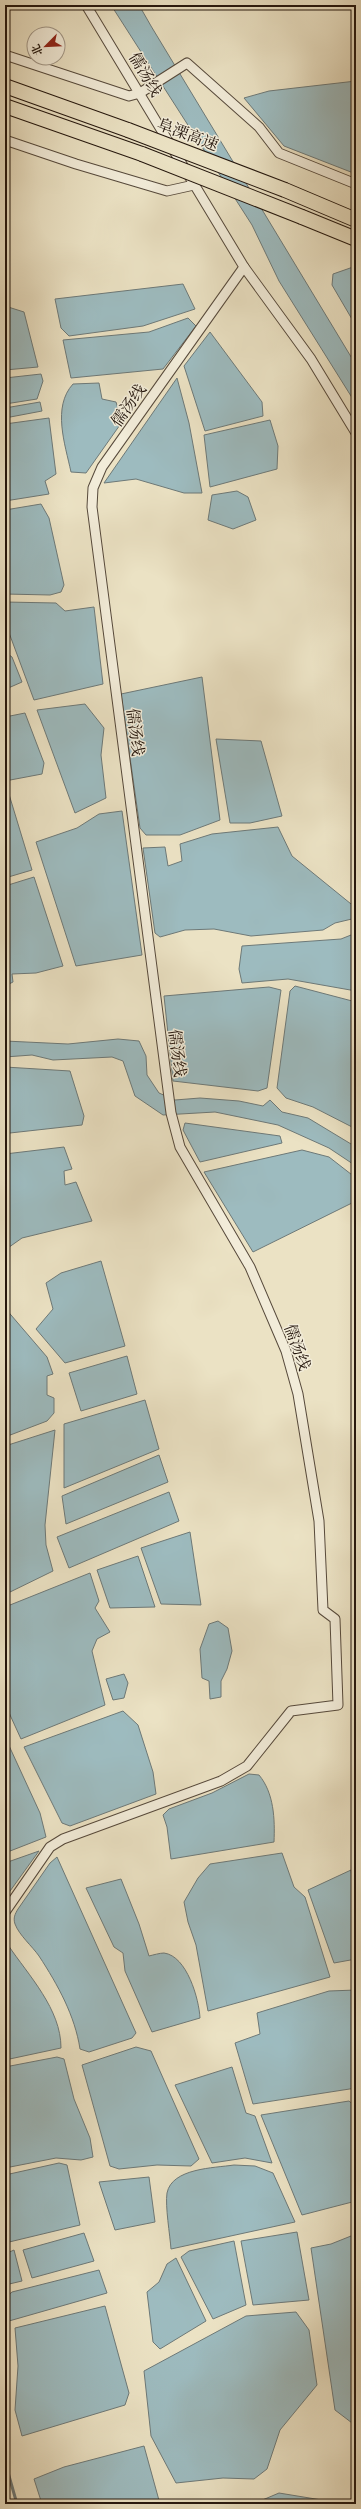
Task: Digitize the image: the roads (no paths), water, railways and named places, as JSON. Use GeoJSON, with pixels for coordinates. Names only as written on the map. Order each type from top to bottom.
{"type":"FeatureCollection","features":[{"type":"Feature","properties":{"kind":"highway","name":"阜溧高速"},"geometry":{"type":"LineString","coordinates":[[5,86],[128,130],[285,190],[356,220]]}},
{"type":"Feature","properties":{"kind":"highway"},"geometry":{"type":"LineString","coordinates":[[5,106],[142,154],[356,239]]}},
{"type":"Feature","properties":{"kind":"street","name":"儒汤线"},"geometry":{"type":"LineString","coordinates":[[5,1912],[50,1847],[63,1839],[221,1781],[247,1766],[290,1710],[338,1705],[335,1619],[323,1610],[319,1521],[298,1394],[286,1351],[250,1267],[180,1147],[171,1113],[92,507],[93,488],[102,467],[244,267],[86,5]]}},
{"type":"Feature","properties":{"kind":"street"},"geometry":{"type":"LineString","coordinates":[[5,55],[129,96],[140,93],[187,62],[259,128],[279,153],[356,184]]}},
{"type":"Feature","properties":{"kind":"street"},"geometry":{"type":"LineString","coordinates":[[5,140],[76,164],[167,191],[194,184]]}},
{"type":"Feature","properties":{"kind":"street"},"geometry":{"type":"LineString","coordinates":[[244,267],[311,359],[356,433]]}},
{"type":"Feature","properties":{"kind":"water"},"geometry":{"type":"Polygon","coordinates":[[[111,5],[139,5],[356,365],[356,404],[279,281],[252,225],[111,5]]]}},
{"type":"Feature","properties":{"kind":"water"},"geometry":{"type":"Polygon","coordinates":[[[356,81],[356,174],[284,146],[244,98],[269,91],[356,81]]]}},
{"type":"Feature","properties":{"kind":"water"},"geometry":{"type":"Polygon","coordinates":[[[356,266],[356,326],[332,285],[333,274],[356,266]]]}},
{"type":"Feature","properties":{"kind":"water"},"geometry":{"type":"Polygon","coordinates":[[[183,284],[195,309],[143,326],[69,336],[61,328],[55,299],[183,284]]]}},
{"type":"Feature","properties":{"kind":"water"},"geometry":{"type":"Polygon","coordinates":[[[5,306],[24,312],[38,367],[5,370],[5,306]]]}},
{"type":"Feature","properties":{"kind":"water"},"geometry":{"type":"Polygon","coordinates":[[[188,318],[196,326],[163,369],[71,378],[63,340],[149,332],[188,318]]]}},
{"type":"Feature","properties":{"kind":"water"},"geometry":{"type":"Polygon","coordinates":[[[210,332],[262,402],[263,416],[205,431],[184,366],[210,332]]]}},
{"type":"Feature","properties":{"kind":"water"},"geometry":{"type":"Polygon","coordinates":[[[41,374],[43,381],[37,399],[5,404],[5,378],[41,374]]]}},
{"type":"Feature","properties":{"kind":"water"},"geometry":{"type":"Polygon","coordinates":[[[177,378],[189,423],[202,493],[184,493],[136,479],[104,483],[177,378]]]}},
{"type":"Feature","properties":{"kind":"water"},"geometry":{"type":"Polygon","coordinates":[[[99,383],[102,399],[116,402],[122,422],[86,473],[71,472],[63,438],[63,404],[67,393],[73,384],[99,383]]]}},
{"type":"Feature","properties":{"kind":"water"},"geometry":{"type":"Polygon","coordinates":[[[40,402],[42,411],[5,418],[5,408],[40,402]]]}},
{"type":"Feature","properties":{"kind":"water"},"geometry":{"type":"Polygon","coordinates":[[[49,418],[56,474],[45,481],[49,494],[5,501],[5,424],[49,418]]]}},
{"type":"Feature","properties":{"kind":"water"},"geometry":{"type":"Polygon","coordinates":[[[270,420],[278,446],[277,469],[210,487],[204,435],[270,420]]]}},
{"type":"Feature","properties":{"kind":"water"},"geometry":{"type":"Polygon","coordinates":[[[237,491],[248,497],[256,520],[233,529],[208,520],[212,495],[237,491]]]}},
{"type":"Feature","properties":{"kind":"water"},"geometry":{"type":"Polygon","coordinates":[[[41,504],[49,518],[64,585],[61,592],[50,595],[5,594],[5,510],[41,504]]]}},
{"type":"Feature","properties":{"kind":"water"},"geometry":{"type":"Polygon","coordinates":[[[5,602],[56,603],[65,611],[94,607],[103,684],[34,700],[5,622],[5,602]]]}},
{"type":"Feature","properties":{"kind":"water"},"geometry":{"type":"Polygon","coordinates":[[[5,652],[12,657],[22,682],[6,689],[7,699],[5,699],[5,652]]]}},
{"type":"Feature","properties":{"kind":"water"},"geometry":{"type":"Polygon","coordinates":[[[202,677],[220,820],[180,835],[146,835],[140,828],[121,694],[202,677]]]}},
{"type":"Feature","properties":{"kind":"water"},"geometry":{"type":"Polygon","coordinates":[[[85,704],[104,728],[101,755],[106,798],[75,813],[37,710],[85,704]]]}},
{"type":"Feature","properties":{"kind":"water"},"geometry":{"type":"Polygon","coordinates":[[[25,713],[44,763],[42,774],[5,781],[5,717],[25,713]]]}},
{"type":"Feature","properties":{"kind":"water"},"geometry":{"type":"Polygon","coordinates":[[[216,739],[261,741],[282,816],[250,823],[230,823],[216,739]]]}},
{"type":"Feature","properties":{"kind":"water"},"geometry":{"type":"Polygon","coordinates":[[[5,791],[8,791],[32,870],[5,878],[5,791]]]}},
{"type":"Feature","properties":{"kind":"water"},"geometry":{"type":"Polygon","coordinates":[[[122,811],[142,955],[76,966],[36,842],[77,828],[99,814],[122,811]]]}},
{"type":"Feature","properties":{"kind":"water"},"geometry":{"type":"Polygon","coordinates":[[[278,827],[292,856],[356,908],[356,918],[335,923],[323,930],[251,936],[214,929],[185,930],[160,937],[155,933],[143,848],[165,847],[168,866],[182,861],[180,844],[212,834],[278,827]]]}},
{"type":"Feature","properties":{"kind":"water"},"geometry":{"type":"Polygon","coordinates":[[[34,877],[63,966],[36,973],[12,974],[13,982],[5,986],[5,886],[34,877]]]}},
{"type":"Feature","properties":{"kind":"water"},"geometry":{"type":"Polygon","coordinates":[[[356,933],[356,991],[288,979],[242,983],[239,969],[242,946],[341,939],[356,933]]]}},
{"type":"Feature","properties":{"kind":"water"},"geometry":{"type":"Polygon","coordinates":[[[295,986],[356,1002],[356,1129],[313,1107],[286,1098],[277,1088],[290,991],[295,986]]]}},
{"type":"Feature","properties":{"kind":"water"},"geometry":{"type":"Polygon","coordinates":[[[269,987],[281,990],[267,1088],[258,1091],[173,1081],[164,996],[269,987]]]}},
{"type":"Feature","properties":{"kind":"water"},"geometry":{"type":"Polygon","coordinates":[[[118,1039],[139,1041],[146,1056],[147,1075],[159,1093],[175,1100],[200,1098],[239,1101],[263,1106],[270,1100],[282,1112],[308,1118],[356,1147],[356,1166],[329,1148],[278,1125],[215,1112],[163,1115],[135,1096],[123,1061],[112,1057],[53,1060],[32,1055],[5,1057],[5,1041],[68,1044],[118,1039]]]}},
{"type":"Feature","properties":{"kind":"water"},"geometry":{"type":"Polygon","coordinates":[[[5,1067],[70,1071],[84,1116],[82,1125],[10,1133],[5,1130],[5,1067]]]}},
{"type":"Feature","properties":{"kind":"water"},"geometry":{"type":"Polygon","coordinates":[[[185,1123],[280,1136],[282,1143],[200,1162],[183,1130],[185,1123]]]}},
{"type":"Feature","properties":{"kind":"water"},"geometry":{"type":"Polygon","coordinates":[[[64,1147],[72,1169],[64,1171],[65,1185],[76,1182],[92,1221],[22,1238],[5,1250],[5,1154],[64,1147]]]}},
{"type":"Feature","properties":{"kind":"water"},"geometry":{"type":"Polygon","coordinates":[[[302,1150],[329,1157],[356,1178],[356,1201],[253,1252],[204,1172],[302,1150]]]}},
{"type":"Feature","properties":{"kind":"water"},"geometry":{"type":"Polygon","coordinates":[[[101,1261],[125,1346],[65,1363],[36,1329],[53,1309],[46,1283],[61,1273],[101,1261]]]}},
{"type":"Feature","properties":{"kind":"water"},"geometry":{"type":"Polygon","coordinates":[[[5,1308],[47,1357],[53,1374],[47,1376],[47,1395],[54,1398],[54,1413],[47,1421],[5,1437],[5,1308]]]}},
{"type":"Feature","properties":{"kind":"water"},"geometry":{"type":"Polygon","coordinates":[[[127,1356],[137,1394],[81,1411],[69,1373],[127,1356]]]}},
{"type":"Feature","properties":{"kind":"water"},"geometry":{"type":"Polygon","coordinates":[[[145,1400],[159,1449],[64,1488],[64,1424],[145,1400]]]}},
{"type":"Feature","properties":{"kind":"water"},"geometry":{"type":"Polygon","coordinates":[[[55,1430],[45,1525],[46,1545],[53,1571],[8,1593],[5,1588],[5,1446],[55,1430]]]}},
{"type":"Feature","properties":{"kind":"water"},"geometry":{"type":"Polygon","coordinates":[[[159,1455],[168,1482],[66,1524],[62,1496],[159,1455]]]}},
{"type":"Feature","properties":{"kind":"water"},"geometry":{"type":"Polygon","coordinates":[[[169,1492],[179,1521],[69,1568],[57,1537],[169,1492]]]}},
{"type":"Feature","properties":{"kind":"water"},"geometry":{"type":"Polygon","coordinates":[[[190,1532],[201,1605],[161,1604],[141,1548],[190,1532]]]}},
{"type":"Feature","properties":{"kind":"water"},"geometry":{"type":"Polygon","coordinates":[[[138,1556],[155,1607],[110,1608],[97,1570],[138,1556]]]}},
{"type":"Feature","properties":{"kind":"water"},"geometry":{"type":"Polygon","coordinates":[[[90,1573],[99,1601],[95,1608],[110,1632],[97,1639],[92,1651],[105,1705],[21,1739],[5,1704],[5,1607],[90,1573]]]}},
{"type":"Feature","properties":{"kind":"water"},"geometry":{"type":"Polygon","coordinates":[[[218,1621],[228,1628],[232,1651],[227,1669],[221,1681],[221,1697],[210,1699],[209,1681],[202,1678],[200,1649],[209,1624],[218,1621]]]}},
{"type":"Feature","properties":{"kind":"water"},"geometry":{"type":"Polygon","coordinates":[[[124,1674],[128,1683],[124,1698],[113,1700],[106,1679],[124,1674]]]}},
{"type":"Feature","properties":{"kind":"water"},"geometry":{"type":"Polygon","coordinates":[[[123,1711],[138,1725],[153,1772],[156,1794],[70,1826],[62,1823],[24,1747],[123,1711]]]}},
{"type":"Feature","properties":{"kind":"water"},"geometry":{"type":"Polygon","coordinates":[[[5,1737],[40,1813],[46,1837],[5,1853],[5,1737]]]}},
{"type":"Feature","properties":{"kind":"water"},"geometry":{"type":"Polygon","coordinates":[[[249,1774],[259,1775],[271,1798],[274,1815],[274,1842],[171,1859],[167,1827],[163,1815],[169,1809],[212,1793],[249,1774]]]}},
{"type":"Feature","properties":{"kind":"water"},"geometry":{"type":"Polygon","coordinates":[[[39,1851],[5,1898],[5,1863],[39,1851]]]}},
{"type":"Feature","properties":{"kind":"water"},"geometry":{"type":"Polygon","coordinates":[[[282,1853],[294,1887],[305,1897],[330,1977],[208,2011],[196,1945],[188,1922],[184,1902],[198,1878],[210,1864],[282,1853]]]}},
{"type":"Feature","properties":{"kind":"water"},"geometry":{"type":"Polygon","coordinates":[[[57,1857],[136,2033],[132,2038],[89,2052],[80,2049],[78,2037],[70,2013],[59,1989],[39,1956],[19,1932],[14,1922],[18,1909],[50,1863],[57,1857]]]}},
{"type":"Feature","properties":{"kind":"water"},"geometry":{"type":"Polygon","coordinates":[[[351,1870],[356,1910],[356,1959],[334,1963],[308,1890],[351,1870]]]}},
{"type":"Feature","properties":{"kind":"water"},"geometry":{"type":"Polygon","coordinates":[[[121,1879],[139,1924],[149,1956],[164,1953],[172,1956],[179,1962],[185,1970],[194,1990],[200,2018],[152,2032],[125,1971],[123,1953],[114,1947],[86,1888],[121,1879]]]}},
{"type":"Feature","properties":{"kind":"water"},"geometry":{"type":"Polygon","coordinates":[[[5,1944],[8,1945],[50,2006],[60,2034],[61,2048],[5,2060],[5,1944]]]}},
{"type":"Feature","properties":{"kind":"water"},"geometry":{"type":"Polygon","coordinates":[[[356,1990],[356,2088],[253,2104],[235,2043],[260,2034],[257,2013],[329,1991],[356,1990]]]}},
{"type":"Feature","properties":{"kind":"water"},"geometry":{"type":"Polygon","coordinates":[[[136,2047],[151,2051],[199,2159],[191,2166],[157,2165],[119,2169],[110,2166],[82,2065],[136,2047]]]}},
{"type":"Feature","properties":{"kind":"water"},"geometry":{"type":"Polygon","coordinates":[[[57,2057],[64,2059],[74,2099],[90,2138],[93,2157],[81,2160],[56,2158],[5,2168],[5,2067],[57,2057]]]}},
{"type":"Feature","properties":{"kind":"water"},"geometry":{"type":"Polygon","coordinates":[[[232,2067],[246,2113],[255,2116],[272,2163],[245,2158],[212,2163],[175,2085],[232,2067]]]}},
{"type":"Feature","properties":{"kind":"water"},"geometry":{"type":"Polygon","coordinates":[[[349,2101],[356,2107],[356,2201],[302,2215],[261,2115],[349,2101]]]}},
{"type":"Feature","properties":{"kind":"water"},"geometry":{"type":"Polygon","coordinates":[[[59,2163],[67,2165],[80,2225],[5,2243],[5,2175],[59,2163]]]}},
{"type":"Feature","properties":{"kind":"water"},"geometry":{"type":"Polygon","coordinates":[[[234,2165],[255,2166],[273,2173],[295,2222],[171,2249],[167,2213],[167,2193],[170,2185],[177,2178],[185,2174],[205,2169],[234,2165]]]}},
{"type":"Feature","properties":{"kind":"water"},"geometry":{"type":"Polygon","coordinates":[[[149,2177],[155,2222],[115,2230],[99,2182],[149,2177]]]}},
{"type":"Feature","properties":{"kind":"water"},"geometry":{"type":"Polygon","coordinates":[[[297,2232],[309,2300],[253,2305],[241,2241],[297,2232]]]}},
{"type":"Feature","properties":{"kind":"water"},"geometry":{"type":"Polygon","coordinates":[[[84,2233],[94,2261],[32,2278],[23,2250],[84,2233]]]}},
{"type":"Feature","properties":{"kind":"water"},"geometry":{"type":"Polygon","coordinates":[[[356,2234],[356,2426],[335,2410],[311,2248],[331,2244],[356,2234]]]}},
{"type":"Feature","properties":{"kind":"water"},"geometry":{"type":"Polygon","coordinates":[[[234,2241],[246,2305],[213,2319],[181,2257],[189,2251],[234,2241]]]}},
{"type":"Feature","properties":{"kind":"water"},"geometry":{"type":"Polygon","coordinates":[[[14,2250],[22,2281],[5,2285],[5,2254],[14,2250]]]}},
{"type":"Feature","properties":{"kind":"water"},"geometry":{"type":"Polygon","coordinates":[[[176,2258],[206,2321],[160,2349],[153,2342],[147,2292],[159,2282],[167,2264],[176,2258]]]}},
{"type":"Feature","properties":{"kind":"water"},"geometry":{"type":"Polygon","coordinates":[[[99,2270],[107,2293],[9,2321],[5,2315],[5,2298],[12,2292],[99,2270]]]}},
{"type":"Feature","properties":{"kind":"water"},"geometry":{"type":"Polygon","coordinates":[[[105,2306],[129,2393],[125,2405],[22,2436],[15,2410],[18,2366],[15,2328],[105,2306]]]}},
{"type":"Feature","properties":{"kind":"water"},"geometry":{"type":"Polygon","coordinates":[[[296,2312],[309,2330],[317,2385],[280,2430],[267,2469],[254,2479],[223,2478],[176,2483],[151,2436],[144,2371],[246,2316],[296,2312]]]}},
{"type":"Feature","properties":{"kind":"water"},"geometry":{"type":"Polygon","coordinates":[[[144,2446],[160,2504],[42,2504],[34,2479],[64,2467],[144,2446]]]}},
{"type":"Feature","properties":{"kind":"water"},"geometry":{"type":"Polygon","coordinates":[[[279,2493],[346,2504],[253,2504],[279,2493]]]}},
{"type":"Feature","properties":{"kind":"waterway"},"geometry":{"type":"LineString","coordinates":[[5,2462],[17,2504]]}}]}
